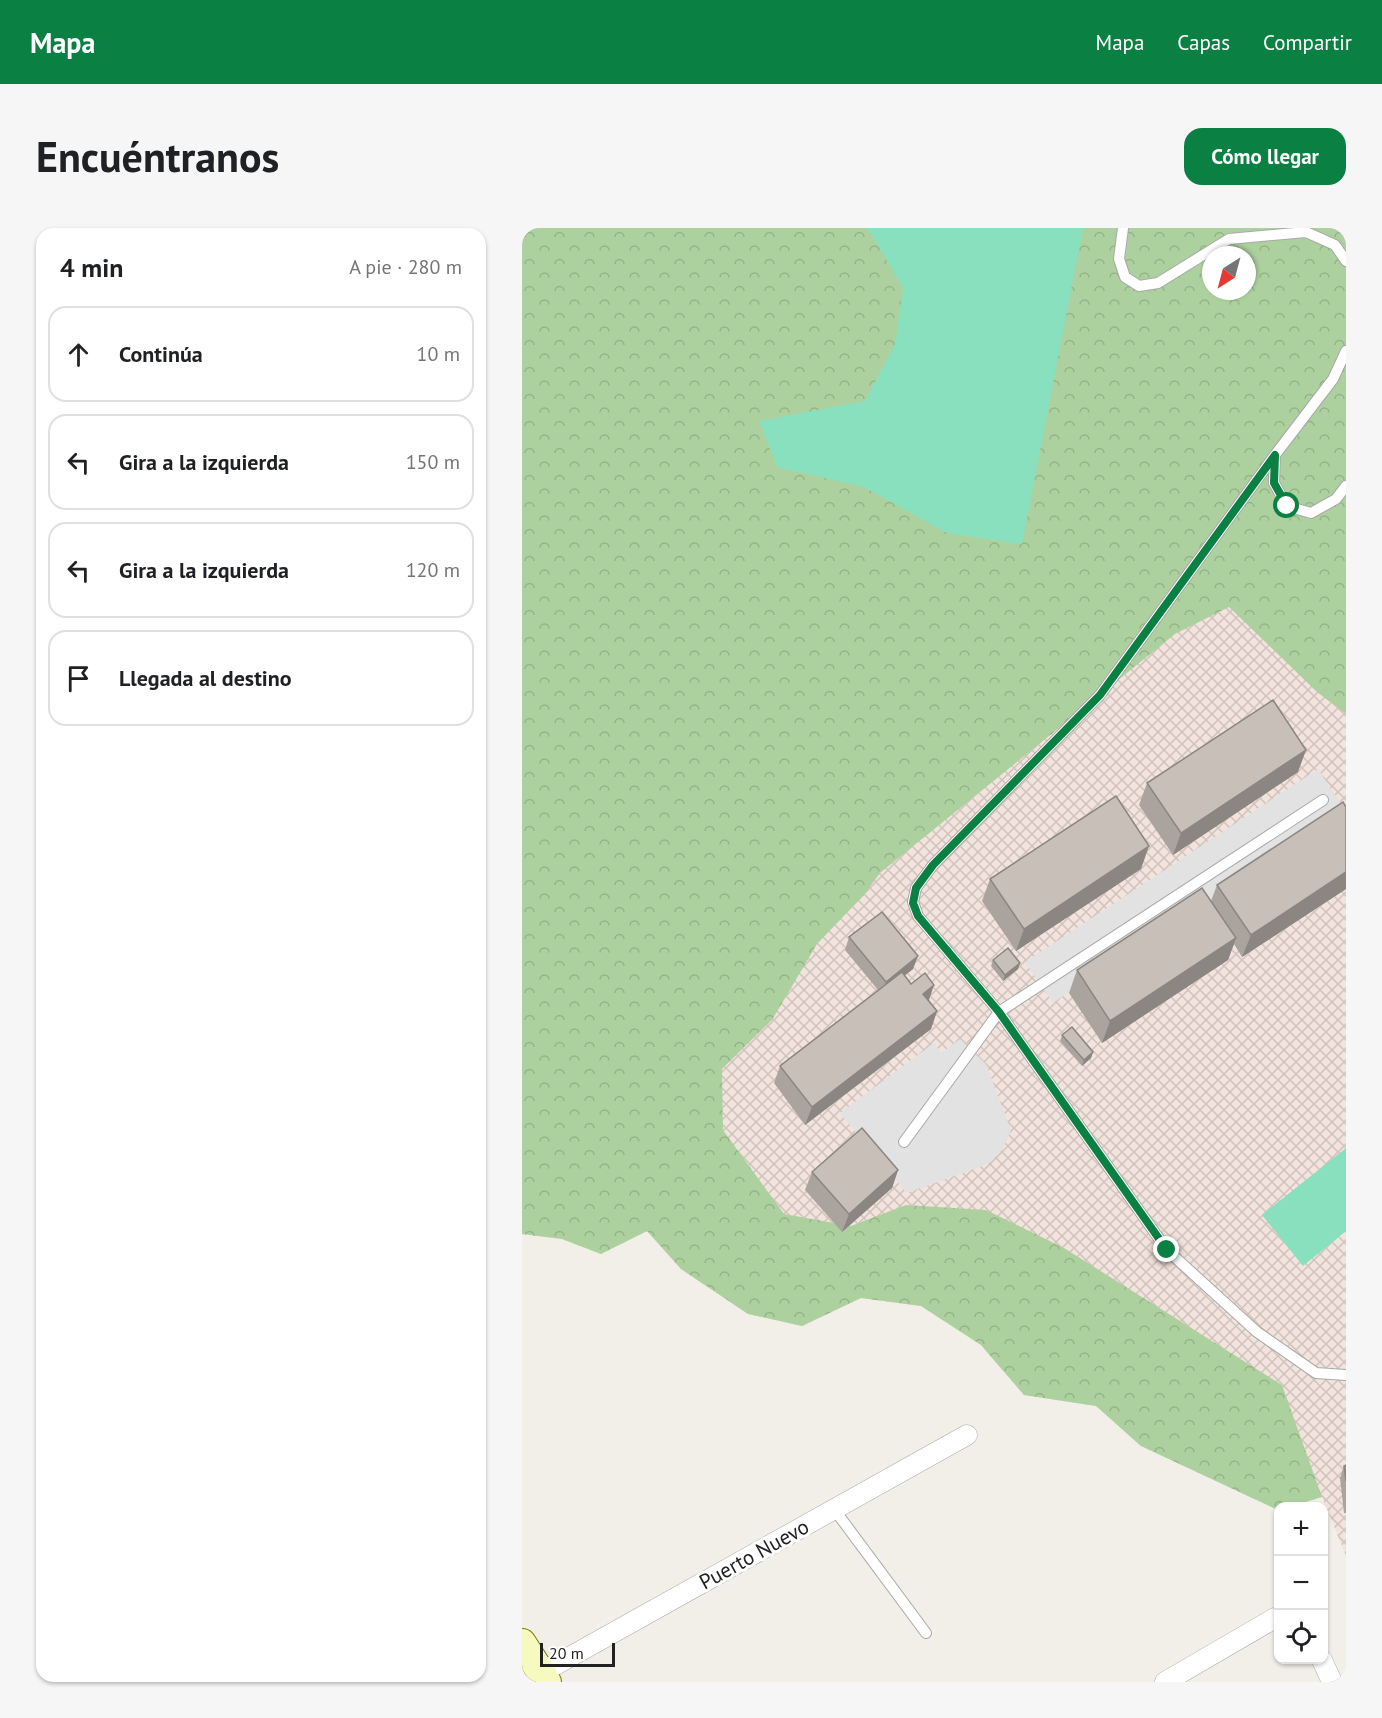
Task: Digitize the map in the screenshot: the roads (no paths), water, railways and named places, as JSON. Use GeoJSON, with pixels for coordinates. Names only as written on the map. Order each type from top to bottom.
{"type":"FeatureCollection","features":[{"type":"Feature","properties":{"kind":"street","name":"Puerto Nuevo"},"geometry":{"type":"LineString","coordinates":[[544,1678],[834,1509],[967,1435]]}},
{"type":"Feature","properties":{"kind":"street"},"geometry":{"type":"LineString","coordinates":[[1165,1682],[1274,1618]]}},
{"type":"Feature","properties":{"kind":"street"},"geometry":{"type":"LineString","coordinates":[[522,1642],[544,1678]]}},
{"type":"Feature","properties":{"kind":"street"},"geometry":{"type":"LineString","coordinates":[[1324,1664],[1332,1682]]}},
{"type":"Feature","properties":{"kind":"lane"},"geometry":{"type":"LineString","coordinates":[[1123,228],[1119,260],[1125,277],[1139,286],[1158,283],[1229,239],[1306,232],[1335,245],[1346,261]]}},
{"type":"Feature","properties":{"kind":"lane"},"geometry":{"type":"LineString","coordinates":[[1346,351],[1333,379],[1100,695],[933,865],[916,888],[913,903],[918,916],[999,1012],[1167,1250],[1257,1332],[1316,1373],[1346,1375]]}},
{"type":"Feature","properties":{"kind":"lane"},"geometry":{"type":"LineString","coordinates":[[1275,455],[1274,483],[1287,506],[1311,513],[1336,499],[1346,486]]}},
{"type":"Feature","properties":{"kind":"lane"},"geometry":{"type":"LineString","coordinates":[[904,1142],[999,1012],[1323,800]]}},
{"type":"Feature","properties":{"kind":"lane"},"geometry":{"type":"LineString","coordinates":[[834,1509],[926,1633]]}}]}
